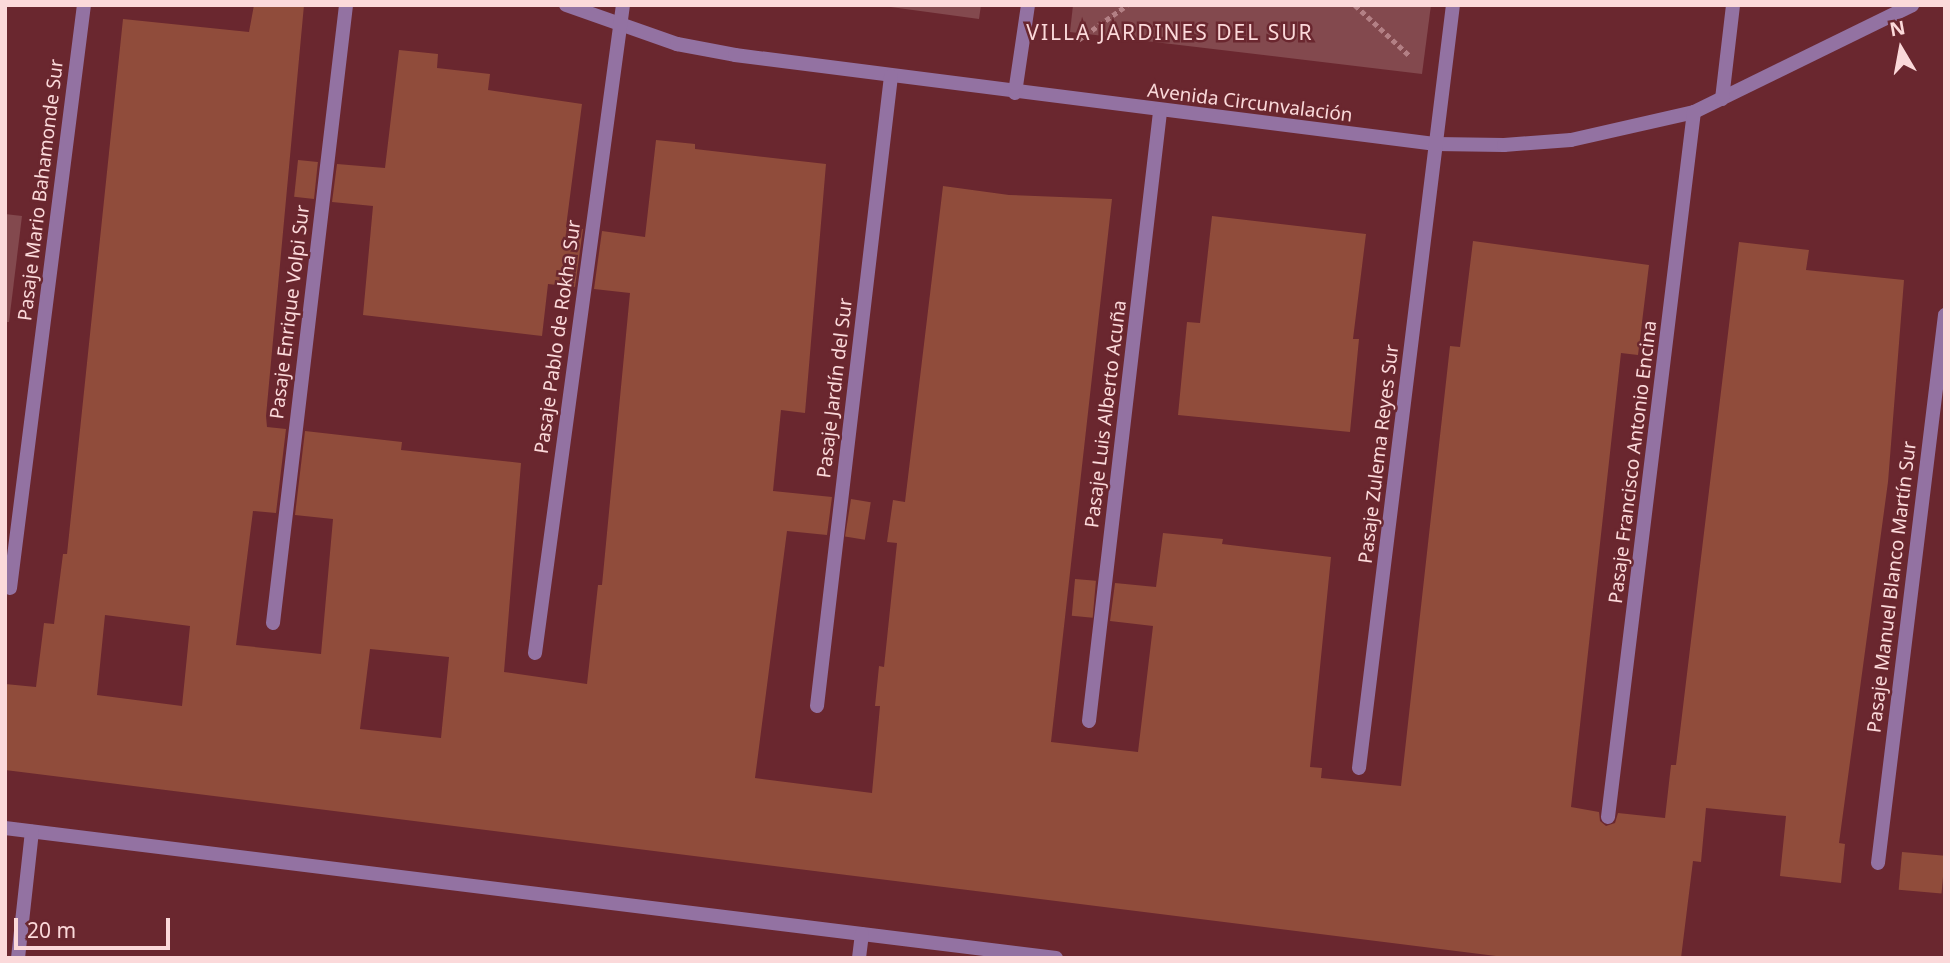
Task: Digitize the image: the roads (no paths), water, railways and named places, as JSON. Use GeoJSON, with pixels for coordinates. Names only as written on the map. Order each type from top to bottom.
{"type":"FeatureCollection","features":[{"type":"Feature","properties":{"kind":"street","name":"Pasaje Mario Bahamonde Sur"},"geometry":{"type":"LineString","coordinates":[[10,588],[84,5]]}},
{"type":"Feature","properties":{"kind":"street","name":"Pasaje Enrique Volpi Sur"},"geometry":{"type":"LineString","coordinates":[[273,624],[346,5]]}},
{"type":"Feature","properties":{"kind":"street","name":"Avenida Circunvalación"},"geometry":{"type":"LineString","coordinates":[[566,5],[620,26],[735,55],[1160,112],[1436,144],[1571,140],[1694,112],[1912,5]]}},
{"type":"Feature","properties":{"kind":"street","name":"Pasaje Pablo de Rokha Sur"},"geometry":{"type":"LineString","coordinates":[[535,653],[623,5]]}},
{"type":"Feature","properties":{"kind":"street"},"geometry":{"type":"LineString","coordinates":[[1015,93],[1028,5]]}},
{"type":"Feature","properties":{"kind":"street","name":"Pasaje Zulema Reyes Sur"},"geometry":{"type":"LineString","coordinates":[[1359,768],[1453,5]]}},
{"type":"Feature","properties":{"kind":"street"},"geometry":{"type":"LineString","coordinates":[[1722,99],[1733,5]]}},
{"type":"Feature","properties":{"kind":"street","name":"Pasaje Jardín del Sur"},"geometry":{"type":"LineString","coordinates":[[817,706],[891,76]]}},
{"type":"Feature","properties":{"kind":"street","name":"Pasaje Luis Alberto Acuña"},"geometry":{"type":"LineString","coordinates":[[1089,721],[1160,112]]}},
{"type":"Feature","properties":{"kind":"street","name":"Pasaje Francisco Antonio Encina"},"geometry":{"type":"LineString","coordinates":[[1608,817],[1694,112]]}},
{"type":"Feature","properties":{"kind":"street","name":"Pasaje Manuel Blanco Martín Sur"},"geometry":{"type":"LineString","coordinates":[[1878,863],[1945,315]]}},
{"type":"Feature","properties":{"kind":"street"},"geometry":{"type":"LineString","coordinates":[[5,828],[1056,958]]}},
{"type":"Feature","properties":{"kind":"street"},"geometry":{"type":"LineString","coordinates":[[18,958],[32,832]]}},
{"type":"Feature","properties":{"kind":"street"},"geometry":{"type":"LineString","coordinates":[[859,958],[862,934]]}},
{"type":"Feature","properties":{"kind":"district","name":"VILLA JARDINES DEL SUR"},"geometry":{"type":"Point","coordinates":[1170,32]}}]}
